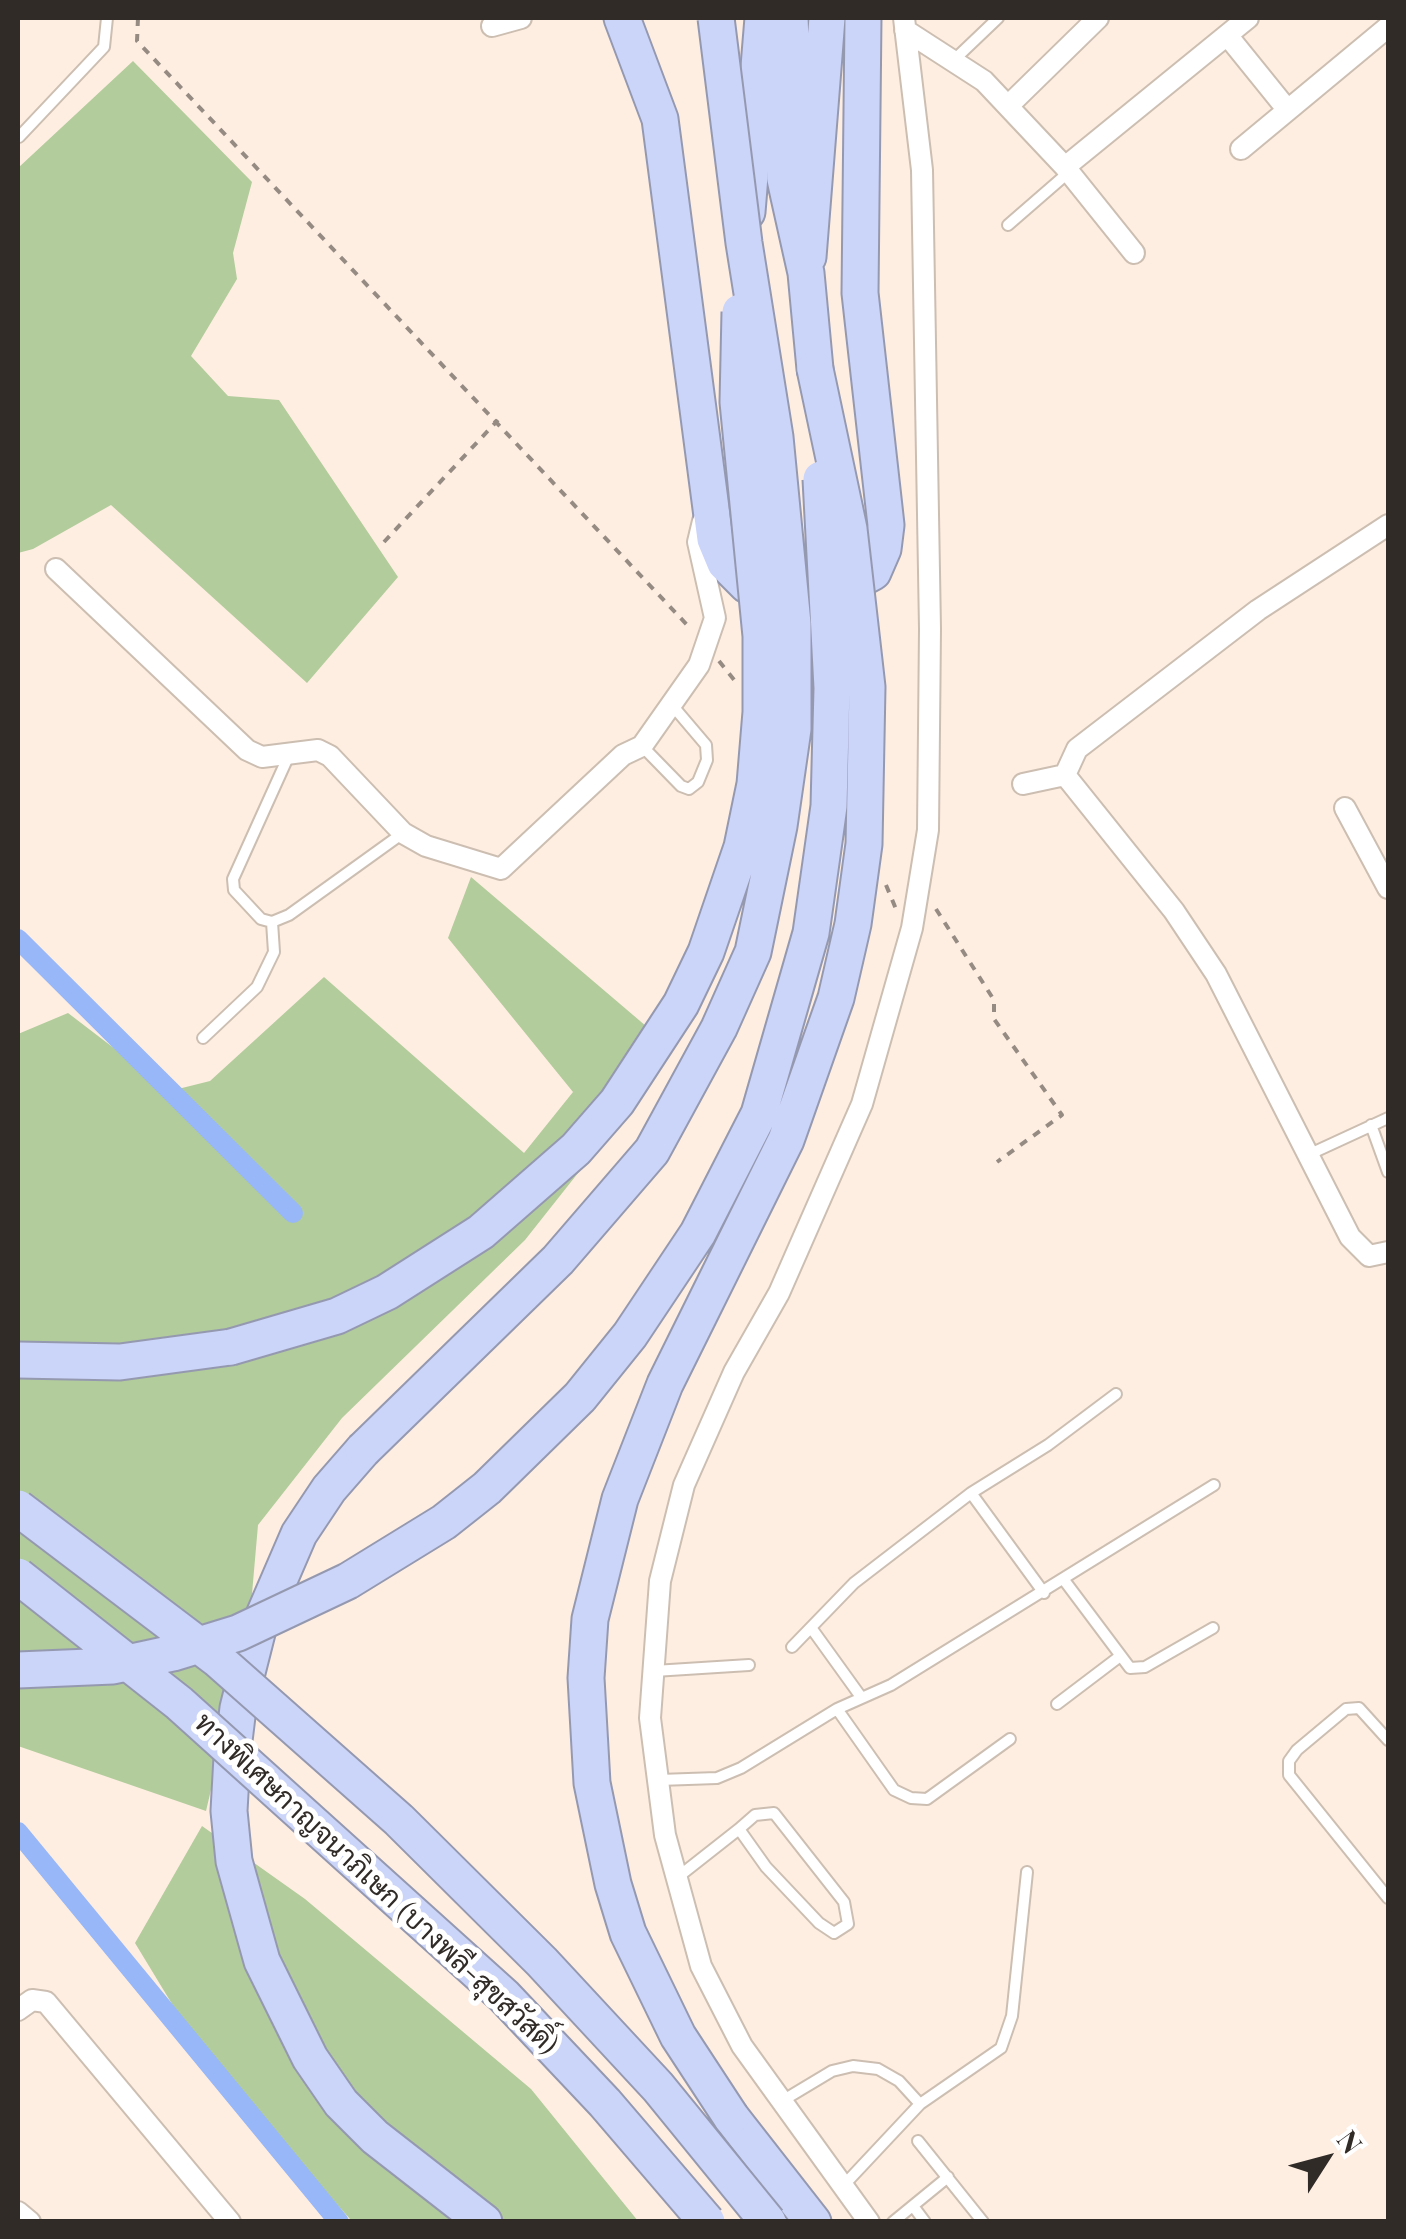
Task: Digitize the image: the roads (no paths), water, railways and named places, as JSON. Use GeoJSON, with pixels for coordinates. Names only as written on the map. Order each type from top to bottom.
{"type":"FeatureCollection","features":[{"type":"Feature","properties":{"kind":"highway"},"geometry":{"type":"LineString","coordinates":[[622,18],[660,119],[715,539],[725,563],[747,584],[860,579],[872,572],[883,549],[886,525],[865,356],[860,262],[866,102],[864,18]]}},
{"type":"Feature","properties":{"kind":"highway"},"geometry":{"type":"LineString","coordinates":[[484,2222],[406,2165],[342,2103],[281,2007],[262,1962],[234,1861],[229,1811],[238,1708],[258,1629],[277,1579],[329,1489],[412,1400],[558,1260],[652,1151],[720,1028],[752,952],[779,826],[793,728],[793,624],[775,438],[744,243],[716,18]]}},
{"type":"Feature","properties":{"kind":"highway"},"geometry":{"type":"LineString","coordinates":[[18,1360],[60,1363],[179,1356],[284,1334],[387,1292],[482,1232],[531,1192],[576,1149],[653,1051],[706,952],[742,847],[755,784],[762,712],[760,636],[738,402],[744,243],[764,18]]}},
{"type":"Feature","properties":{"kind":"highway"},"geometry":{"type":"LineString","coordinates":[[18,1670],[113,1666],[189,1648],[296,1607],[444,1522],[526,1454],[630,1335],[698,1233],[759,1114],[811,934],[829,806],[832,688],[814,368],[806,273],[785,179],[792,61],[790,18]]}},
{"type":"Feature","properties":{"kind":"highway"},"geometry":{"type":"LineString","coordinates":[[806,273],[827,18]]}},
{"type":"Feature","properties":{"kind":"highway"},"geometry":{"type":"LineString","coordinates":[[813,2222],[704,2077],[651,1985],[628,1933],[604,1852],[592,1783],[586,1678],[590,1619],[620,1499],[666,1384],[786,1140],[830,1015],[853,924],[865,825],[867,687],[849,529],[814,368]]}},
{"type":"Feature","properties":{"kind":"highway","name":"ทางพิเศษกาญจนาภิเษก (บางพลี-สุขสวัสดิ์)"},"geometry":{"type":"LineString","coordinates":[[18,1508],[217,1659],[399,1820],[542,1962],[658,2088],[768,2222]]}},
{"type":"Feature","properties":{"kind":"highway","name":"ทางพิเศษกาญจนาภิเษก (บางพลี-สุขสวัสดิ์)"},"geometry":{"type":"LineString","coordinates":[[18,1576],[179,1702],[490,1983],[606,2103],[707,2222]]}},
{"type":"Feature","properties":{"kind":"street"},"geometry":{"type":"LineString","coordinates":[[492,26],[521,18]]}},
{"type":"Feature","properties":{"kind":"street"},"geometry":{"type":"LineString","coordinates":[[1008,106],[1098,18]]}},
{"type":"Feature","properties":{"kind":"street"},"geometry":{"type":"LineString","coordinates":[[1067,169],[1248,18]]}},
{"type":"Feature","properties":{"kind":"street"},"geometry":{"type":"LineString","coordinates":[[904,24],[956,60],[1008,106],[1067,169],[1134,253]]}},
{"type":"Feature","properties":{"kind":"street"},"geometry":{"type":"LineString","coordinates":[[870,2222],[742,2046],[701,1966],[677,1878],[650,1718],[660,1581],[684,1485],[734,1372],[780,1293],[862,1104],[912,928],[920,884],[928,830],[930,724],[922,170],[904,24]]}},
{"type":"Feature","properties":{"kind":"street"},"geometry":{"type":"LineString","coordinates":[[1241,150],[1286,108],[1388,27]]}},
{"type":"Feature","properties":{"kind":"street"},"geometry":{"type":"LineString","coordinates":[[1227,35],[1286,108]]}},
{"type":"Feature","properties":{"kind":"street"},"geometry":{"type":"LineString","coordinates":[[56,569],[248,750],[262,757],[318,750],[330,756],[403,833],[426,846],[501,869],[623,754],[642,746],[708,647],[715,618],[698,542],[709,494]]}},
{"type":"Feature","properties":{"kind":"street"},"geometry":{"type":"LineString","coordinates":[[1065,775],[1077,749],[1258,610],[1388,525]]}},
{"type":"Feature","properties":{"kind":"street"},"geometry":{"type":"LineString","coordinates":[[1023,784],[1065,775]]}},
{"type":"Feature","properties":{"kind":"street"},"geometry":{"type":"LineString","coordinates":[[1065,775],[1174,911],[1216,974],[1350,1237],[1369,1256],[1388,1252]]}},
{"type":"Feature","properties":{"kind":"street"},"geometry":{"type":"LineString","coordinates":[[1344,808],[1388,888]]}},
{"type":"Feature","properties":{"kind":"street"},"geometry":{"type":"LineString","coordinates":[[18,2010],[32,2000],[46,2002],[230,2222]]}},
{"type":"Feature","properties":{"kind":"street"},"geometry":{"type":"LineString","coordinates":[[18,2212],[30,2222]]}},
{"type":"Feature","properties":{"kind":"lane"},"geometry":{"type":"LineString","coordinates":[[19,137],[104,47],[107,18]]}},
{"type":"Feature","properties":{"kind":"lane"},"geometry":{"type":"LineString","coordinates":[[956,60],[998,18]]}},
{"type":"Feature","properties":{"kind":"lane"},"geometry":{"type":"LineString","coordinates":[[1008,225],[1067,169]]}},
{"type":"Feature","properties":{"kind":"lane"},"geometry":{"type":"LineString","coordinates":[[642,746],[682,786],[689,789],[698,782],[707,760],[706,746],[671,704]]}},
{"type":"Feature","properties":{"kind":"lane"},"geometry":{"type":"LineString","coordinates":[[272,922],[244,902],[234,890],[233,879],[289,754]]}},
{"type":"Feature","properties":{"kind":"lane"},"geometry":{"type":"LineString","coordinates":[[272,922],[403,833]]}},
{"type":"Feature","properties":{"kind":"lane"},"geometry":{"type":"LineString","coordinates":[[202,1038],[258,987],[274,952],[272,922]]}},
{"type":"Feature","properties":{"kind":"lane"},"geometry":{"type":"LineString","coordinates":[[1310,1154],[1388,1118]]}},
{"type":"Feature","properties":{"kind":"lane"},"geometry":{"type":"LineString","coordinates":[[1371,1125],[1388,1172]]}},
{"type":"Feature","properties":{"kind":"lane"},"geometry":{"type":"LineString","coordinates":[[792,1647],[854,1583],[971,1492],[1048,1446],[1116,1394]]}},
{"type":"Feature","properties":{"kind":"lane"},"geometry":{"type":"LineString","coordinates":[[658,1780],[717,1778],[838,1709],[892,1685],[1214,1486]]}},
{"type":"Feature","properties":{"kind":"lane"},"geometry":{"type":"LineString","coordinates":[[971,1492],[1044,1593]]}},
{"type":"Feature","properties":{"kind":"lane"},"geometry":{"type":"LineString","coordinates":[[1064,1580],[1130,1668],[1145,1667],[1213,1628]]}},
{"type":"Feature","properties":{"kind":"lane"},"geometry":{"type":"LineString","coordinates":[[812,1630],[861,1697]]}},
{"type":"Feature","properties":{"kind":"lane"},"geometry":{"type":"LineString","coordinates":[[1057,1704],[1119,1657]]}},
{"type":"Feature","properties":{"kind":"lane"},"geometry":{"type":"LineString","coordinates":[[653,1672],[750,1665]]}},
{"type":"Feature","properties":{"kind":"lane"},"geometry":{"type":"LineString","coordinates":[[1388,1740],[1359,1708],[1346,1710],[1297,1750],[1289,1760],[1289,1775],[1388,1898]]}},
{"type":"Feature","properties":{"kind":"lane"},"geometry":{"type":"LineString","coordinates":[[838,1709],[894,1790],[911,1798],[927,1799],[1010,1739]]}},
{"type":"Feature","properties":{"kind":"lane"},"geometry":{"type":"LineString","coordinates":[[677,1878],[755,1815],[774,1813],[844,1902],[848,1924],[834,1933],[818,1923],[766,1867],[740,1829]]}},
{"type":"Feature","properties":{"kind":"lane"},"geometry":{"type":"LineString","coordinates":[[844,2186],[920,2104],[1001,2048],[1012,2016],[1027,1872]]}},
{"type":"Feature","properties":{"kind":"lane"},"geometry":{"type":"LineString","coordinates":[[782,2100],[832,2071],[853,2066],[878,2068],[899,2081],[920,2104]]}},
{"type":"Feature","properties":{"kind":"lane"},"geometry":{"type":"LineString","coordinates":[[918,2141],[983,2222]]}},
{"type":"Feature","properties":{"kind":"lane"},"geometry":{"type":"LineString","coordinates":[[893,2222],[948,2177]]}},
{"type":"Feature","properties":{"kind":"lane"},"geometry":{"type":"LineString","coordinates":[[912,2206],[925,2222]]}},
{"type":"Feature","properties":{"kind":"waterway"},"geometry":{"type":"LineString","coordinates":[[18,939],[293,1213]]}},
{"type":"Feature","properties":{"kind":"waterway"},"geometry":{"type":"LineString","coordinates":[[18,1832],[339,2222]]}}]}
